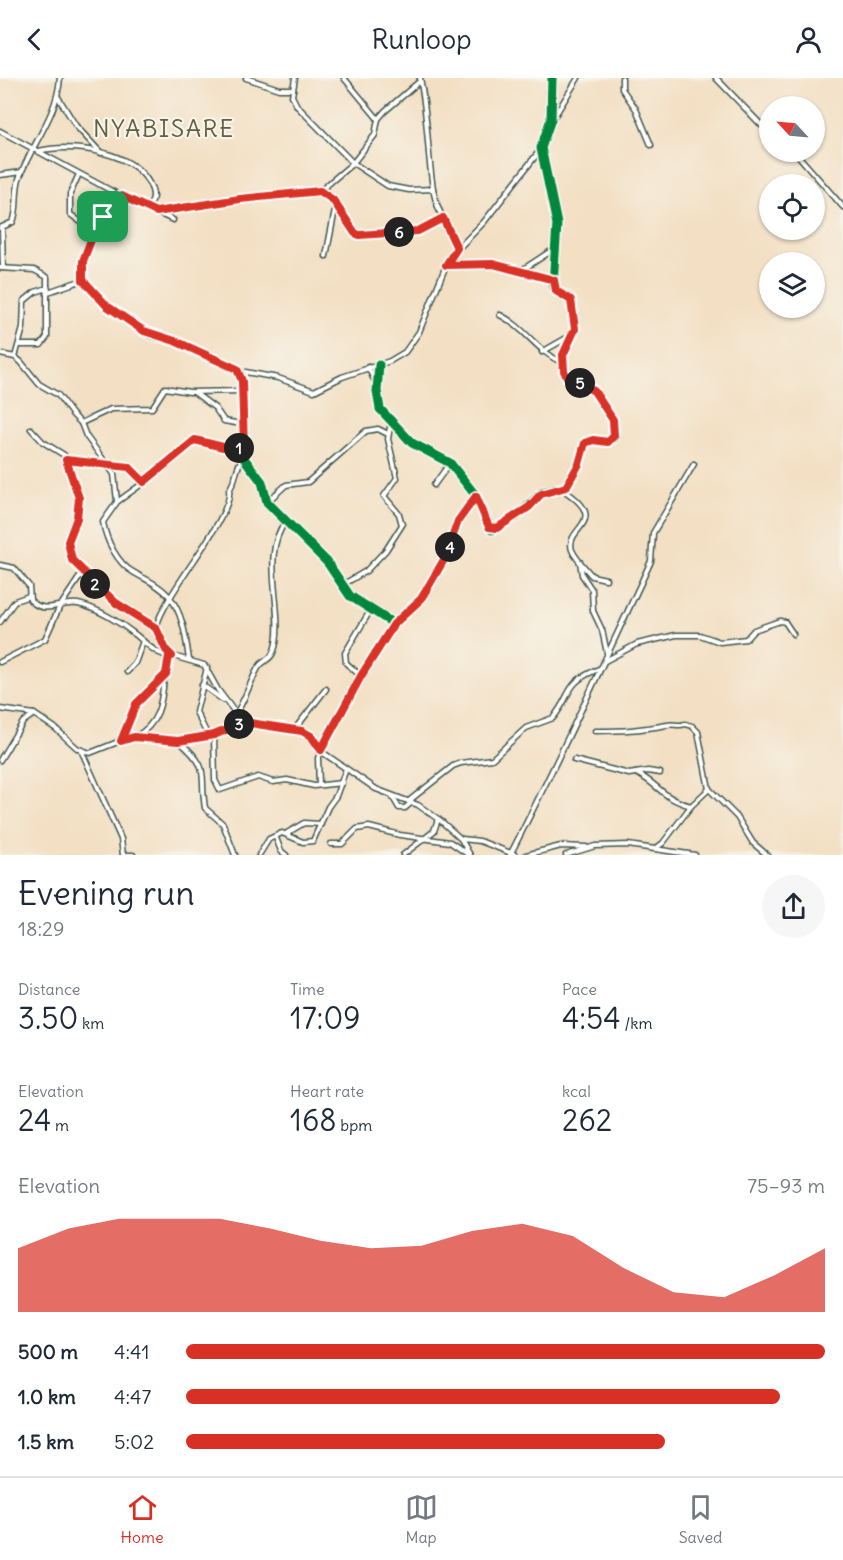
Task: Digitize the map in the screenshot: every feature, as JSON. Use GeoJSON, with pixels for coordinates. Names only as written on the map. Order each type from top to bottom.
{"type":"FeatureCollection","features":[{"type":"Feature","properties":{"kind":"street"},"geometry":{"type":"LineString","coordinates":[[20,345],[36,346],[45,342],[47,277],[41,272],[1,268],[1,228],[13,222],[18,184],[22,172],[36,150],[58,97],[60,78]]}},
{"type":"Feature","properties":{"kind":"street"},"geometry":{"type":"LineString","coordinates":[[246,78],[279,88],[293,89]]}},
{"type":"Feature","properties":{"kind":"street"},"geometry":{"type":"LineString","coordinates":[[295,78],[293,98],[297,106],[353,163],[393,188],[433,189]]}},
{"type":"Feature","properties":{"kind":"street"},"geometry":{"type":"LineString","coordinates":[[344,78],[378,119]]}},
{"type":"Feature","properties":{"kind":"street"},"geometry":{"type":"LineString","coordinates":[[549,126],[552,78]]}},
{"type":"Feature","properties":{"kind":"street"},"geometry":{"type":"LineString","coordinates":[[122,196],[94,232],[83,261],[83,280],[107,306],[144,331],[175,341],[239,371],[278,378],[314,391],[368,367],[398,357],[414,339],[446,265],[457,248],[484,222],[541,148],[549,126],[578,78]]}},
{"type":"Feature","properties":{"kind":"street"},"geometry":{"type":"LineString","coordinates":[[622,78],[622,89],[636,109],[651,145]]}},
{"type":"Feature","properties":{"kind":"street"},"geometry":{"type":"LineString","coordinates":[[716,78],[759,123]]}},
{"type":"Feature","properties":{"kind":"street"},"geometry":{"type":"LineString","coordinates":[[156,212],[240,199],[320,191],[353,163],[375,135],[378,119],[420,80],[427,116],[433,189],[457,248]]}},
{"type":"Feature","properties":{"kind":"street"},"geometry":{"type":"LineString","coordinates":[[58,97],[76,126],[101,153]]}},
{"type":"Feature","properties":{"kind":"street"},"geometry":{"type":"LineString","coordinates":[[0,131],[79,174],[173,220]]}},
{"type":"Feature","properties":{"kind":"street"},"geometry":{"type":"LineString","coordinates":[[36,150],[60,148],[101,153],[125,159],[141,171],[153,192],[154,197],[148,209]]}},
{"type":"Feature","properties":{"kind":"street"},"geometry":{"type":"LineString","coordinates":[[379,365],[376,384],[379,406],[414,444],[450,463],[476,496],[492,530],[516,517],[541,494],[567,486],[577,467],[585,443],[590,440],[610,441],[615,432],[613,420],[594,391],[567,377],[562,363],[575,329],[572,302],[568,296],[556,291],[554,280],[557,221],[547,185],[541,148]]}},
{"type":"Feature","properties":{"kind":"street"},"geometry":{"type":"LineString","coordinates":[[804,162],[843,207]]}},
{"type":"Feature","properties":{"kind":"street"},"geometry":{"type":"LineString","coordinates":[[0,175],[22,172]]}},
{"type":"Feature","properties":{"kind":"street"},"geometry":{"type":"LineString","coordinates":[[79,174],[70,194],[69,214],[94,232]]}},
{"type":"Feature","properties":{"kind":"street"},"geometry":{"type":"LineString","coordinates":[[320,191],[336,204],[355,233],[359,235],[418,231],[443,218]]}},
{"type":"Feature","properties":{"kind":"street"},"geometry":{"type":"LineString","coordinates":[[326,256],[336,204]]}},
{"type":"Feature","properties":{"kind":"street"},"geometry":{"type":"LineString","coordinates":[[522,270],[555,249]]}},
{"type":"Feature","properties":{"kind":"street"},"geometry":{"type":"LineString","coordinates":[[446,265],[493,264],[554,280]]}},
{"type":"Feature","properties":{"kind":"street"},"geometry":{"type":"LineString","coordinates":[[15,357],[20,345],[24,301],[35,292],[83,280]]}},
{"type":"Feature","properties":{"kind":"street"},"geometry":{"type":"LineString","coordinates":[[500,315],[526,331],[542,352],[562,363]]}},
{"type":"Feature","properties":{"kind":"street"},"geometry":{"type":"LineString","coordinates":[[542,352],[571,336]]}},
{"type":"Feature","properties":{"kind":"street"},"geometry":{"type":"LineString","coordinates":[[0,354],[15,357],[39,384],[58,395],[81,423],[103,462],[114,474],[117,502]]}},
{"type":"Feature","properties":{"kind":"street"},"geometry":{"type":"LineString","coordinates":[[368,367],[376,384]]}},
{"type":"Feature","properties":{"kind":"street"},"geometry":{"type":"LineString","coordinates":[[156,628],[170,596],[222,514],[230,496],[229,490],[235,480],[234,472],[243,457],[242,391],[239,371]]}},
{"type":"Feature","properties":{"kind":"street"},"geometry":{"type":"LineString","coordinates":[[81,423],[111,409],[152,408],[165,388],[194,392],[242,391]]}},
{"type":"Feature","properties":{"kind":"street"},"geometry":{"type":"LineString","coordinates":[[194,392],[215,408],[224,421],[241,424]]}},
{"type":"Feature","properties":{"kind":"street"},"geometry":{"type":"LineString","coordinates":[[344,584],[366,571],[386,550],[402,525],[399,514],[384,496],[397,478],[388,434],[391,421]]}},
{"type":"Feature","properties":{"kind":"street"},"geometry":{"type":"LineString","coordinates":[[31,429],[66,460],[79,498],[77,518],[68,542],[69,554],[83,572],[116,603],[156,628],[171,656]]}},
{"type":"Feature","properties":{"kind":"street"},"geometry":{"type":"LineString","coordinates":[[267,502],[286,485],[308,482],[366,431],[378,429],[388,434]]}},
{"type":"Feature","properties":{"kind":"street"},"geometry":{"type":"LineString","coordinates":[[189,660],[181,617],[170,596],[150,579],[131,571],[116,554],[104,522],[117,502],[195,440],[223,447],[244,448]]}},
{"type":"Feature","properties":{"kind":"street"},"geometry":{"type":"LineString","coordinates":[[243,457],[261,482],[267,502],[327,562],[350,596],[370,611],[394,624]]}},
{"type":"Feature","properties":{"kind":"street"},"geometry":{"type":"LineString","coordinates":[[66,460],[103,462],[129,467],[144,482]]}},
{"type":"Feature","properties":{"kind":"street"},"geometry":{"type":"LineString","coordinates":[[435,485],[450,463]]}},
{"type":"Feature","properties":{"kind":"street"},"geometry":{"type":"LineString","coordinates":[[510,854],[543,793],[555,760],[651,561],[653,533],[694,464]]}},
{"type":"Feature","properties":{"kind":"street"},"geometry":{"type":"LineString","coordinates":[[561,489],[577,501],[586,513],[586,521],[571,546],[592,576],[606,579]]}},
{"type":"Feature","properties":{"kind":"street"},"geometry":{"type":"LineString","coordinates":[[319,785],[318,758],[321,750],[361,676],[394,624],[421,599],[445,558],[458,521],[476,496]]}},
{"type":"Feature","properties":{"kind":"street"},"geometry":{"type":"LineString","coordinates":[[236,714],[259,667],[271,659],[276,644],[278,613],[274,553],[278,533],[286,521]]}},
{"type":"Feature","properties":{"kind":"street"},"geometry":{"type":"LineString","coordinates":[[580,561],[582,575],[591,587],[593,611],[602,630],[608,654]]}},
{"type":"Feature","properties":{"kind":"street"},"geometry":{"type":"LineString","coordinates":[[0,565],[14,568],[28,586],[29,596],[36,605],[59,608],[79,604],[111,619],[143,641],[171,656],[201,662],[243,723]]}},
{"type":"Feature","properties":{"kind":"street"},"geometry":{"type":"LineString","coordinates":[[0,662],[45,639],[59,608],[83,572]]}},
{"type":"Feature","properties":{"kind":"street"},"geometry":{"type":"LineString","coordinates":[[0,622],[15,601],[29,596]]}},
{"type":"Feature","properties":{"kind":"street"},"geometry":{"type":"LineString","coordinates":[[361,676],[346,663],[344,656],[358,628],[370,611]]}},
{"type":"Feature","properties":{"kind":"street"},"geometry":{"type":"LineString","coordinates":[[604,661],[637,644],[676,635],[697,635],[720,642],[746,639],[754,630],[780,621],[785,622],[793,634]]}},
{"type":"Feature","properties":{"kind":"street"},"geometry":{"type":"LineString","coordinates":[[127,672],[135,663],[143,641]]}},
{"type":"Feature","properties":{"kind":"street"},"geometry":{"type":"LineString","coordinates":[[121,741],[136,704],[164,676],[171,656]]}},
{"type":"Feature","properties":{"kind":"street"},"geometry":{"type":"LineString","coordinates":[[207,668],[196,712],[211,736],[215,780],[219,790],[258,777],[273,782],[287,780],[319,785],[342,783]]}},
{"type":"Feature","properties":{"kind":"street"},"geometry":{"type":"LineString","coordinates":[[392,795],[399,808],[408,806],[453,766],[461,762],[492,759],[526,728],[554,718],[571,687],[579,679],[601,668]]}},
{"type":"Feature","properties":{"kind":"street"},"geometry":{"type":"LineString","coordinates":[[82,752],[96,753],[146,731],[155,720],[161,704],[164,676]]}},
{"type":"Feature","properties":{"kind":"street"},"geometry":{"type":"LineString","coordinates":[[202,685],[226,701]]}},
{"type":"Feature","properties":{"kind":"street"},"geometry":{"type":"LineString","coordinates":[[295,729],[326,689]]}},
{"type":"Feature","properties":{"kind":"street"},"geometry":{"type":"LineString","coordinates":[[0,709],[34,714],[82,752],[121,839],[124,855],[133,855]]}},
{"type":"Feature","properties":{"kind":"street"},"geometry":{"type":"LineString","coordinates":[[0,760],[23,722],[34,714]]}},
{"type":"Feature","properties":{"kind":"street"},"geometry":{"type":"LineString","coordinates":[[134,737],[178,741],[211,736],[243,723],[295,729],[311,736],[321,750],[376,789],[411,801],[438,819],[461,839],[469,855]]}},
{"type":"Feature","properties":{"kind":"street"},"geometry":{"type":"LineString","coordinates":[[595,731],[643,731],[669,724],[692,726],[698,732],[703,748],[703,766],[710,789],[737,817],[758,849],[766,855]]}},
{"type":"Feature","properties":{"kind":"street"},"geometry":{"type":"LineString","coordinates":[[178,741],[201,763],[204,776],[204,808],[223,824],[235,855]]}},
{"type":"Feature","properties":{"kind":"street"},"geometry":{"type":"LineString","coordinates":[[574,760],[636,774],[649,781],[666,797],[691,806]]}},
{"type":"Feature","properties":{"kind":"street"},"geometry":{"type":"LineString","coordinates":[[286,833],[303,842],[311,842],[327,807],[334,801],[346,769]]}},
{"type":"Feature","properties":{"kind":"street"},"geometry":{"type":"LineString","coordinates":[[636,774],[648,771],[660,773]]}},
{"type":"Feature","properties":{"kind":"street"},"geometry":{"type":"LineString","coordinates":[[655,849],[691,806],[710,789]]}},
{"type":"Feature","properties":{"kind":"street"},"geometry":{"type":"LineString","coordinates":[[403,855],[436,828],[438,819]]}},
{"type":"Feature","properties":{"kind":"street"},"geometry":{"type":"LineString","coordinates":[[259,855],[269,839],[298,829],[304,823],[321,824]]}},
{"type":"Feature","properties":{"kind":"street"},"geometry":{"type":"LineString","coordinates":[[331,844],[346,842],[357,828],[363,827],[450,842],[469,855]]}},
{"type":"Feature","properties":{"kind":"street"},"geometry":{"type":"LineString","coordinates":[[276,838],[280,851],[286,855]]}},
{"type":"Feature","properties":{"kind":"street"},"geometry":{"type":"LineString","coordinates":[[461,839],[480,841],[516,855]]}},
{"type":"Feature","properties":{"kind":"street"},"geometry":{"type":"LineString","coordinates":[[526,855],[561,846],[589,848],[630,845],[695,855]]}},
{"type":"Feature","properties":{"kind":"street"},"geometry":{"type":"LineString","coordinates":[[566,855],[589,848]]}},
{"type":"Feature","properties":{"kind":"cycle path"},"geometry":{"type":"LineString","coordinates":[[379,365],[377,391],[380,409],[412,443],[450,463],[476,496],[492,530],[516,517],[542,492],[566,487],[579,464],[585,443],[614,438],[613,420],[594,391],[567,377],[564,371],[563,355],[575,329],[570,298],[556,291],[553,285],[557,224],[541,148],[551,119],[552,78]]}},
{"type":"Feature","properties":{"kind":"cycle path"},"geometry":{"type":"LineString","coordinates":[[121,196],[99,224],[88,245],[84,256],[83,280],[107,306],[151,335],[175,341],[239,371],[242,381],[243,457],[262,482],[267,502],[327,562],[350,596],[394,624]]}},
{"type":"Feature","properties":{"kind":"district","name":"NYABISARE"},"geometry":{"type":"Point","coordinates":[164,129]}},
{"type":"Feature","properties":{"kind":"route"},"geometry":{"type":"LineString","coordinates":[[320,191],[333,200],[355,233],[359,235],[418,231],[443,218],[457,248],[446,265],[493,264],[522,270],[554,280],[556,291],[568,296],[571,300],[575,329],[563,355],[564,371],[567,377],[594,391],[602,407],[613,420],[614,438],[608,442],[593,440],[585,443],[579,464],[566,487],[545,491],[529,507],[497,528],[490,529],[487,517],[476,496],[458,521],[440,568],[419,602],[394,624],[361,676],[321,750],[311,736],[302,731],[264,727],[250,723],[243,723],[214,735],[178,741],[134,737],[121,741],[132,710],[148,690],[166,674],[169,667],[169,656],[172,656],[166,650],[156,628],[116,603],[72,560],[68,542],[77,518],[79,498],[66,460],[103,462],[129,467],[144,482],[168,465],[195,440],[223,447],[244,448],[241,424],[242,381],[237,369],[188,349],[175,341],[144,331],[107,306],[88,288],[83,280],[83,261],[94,232],[103,217],[122,196],[156,212],[221,201],[320,191]]}}]}
